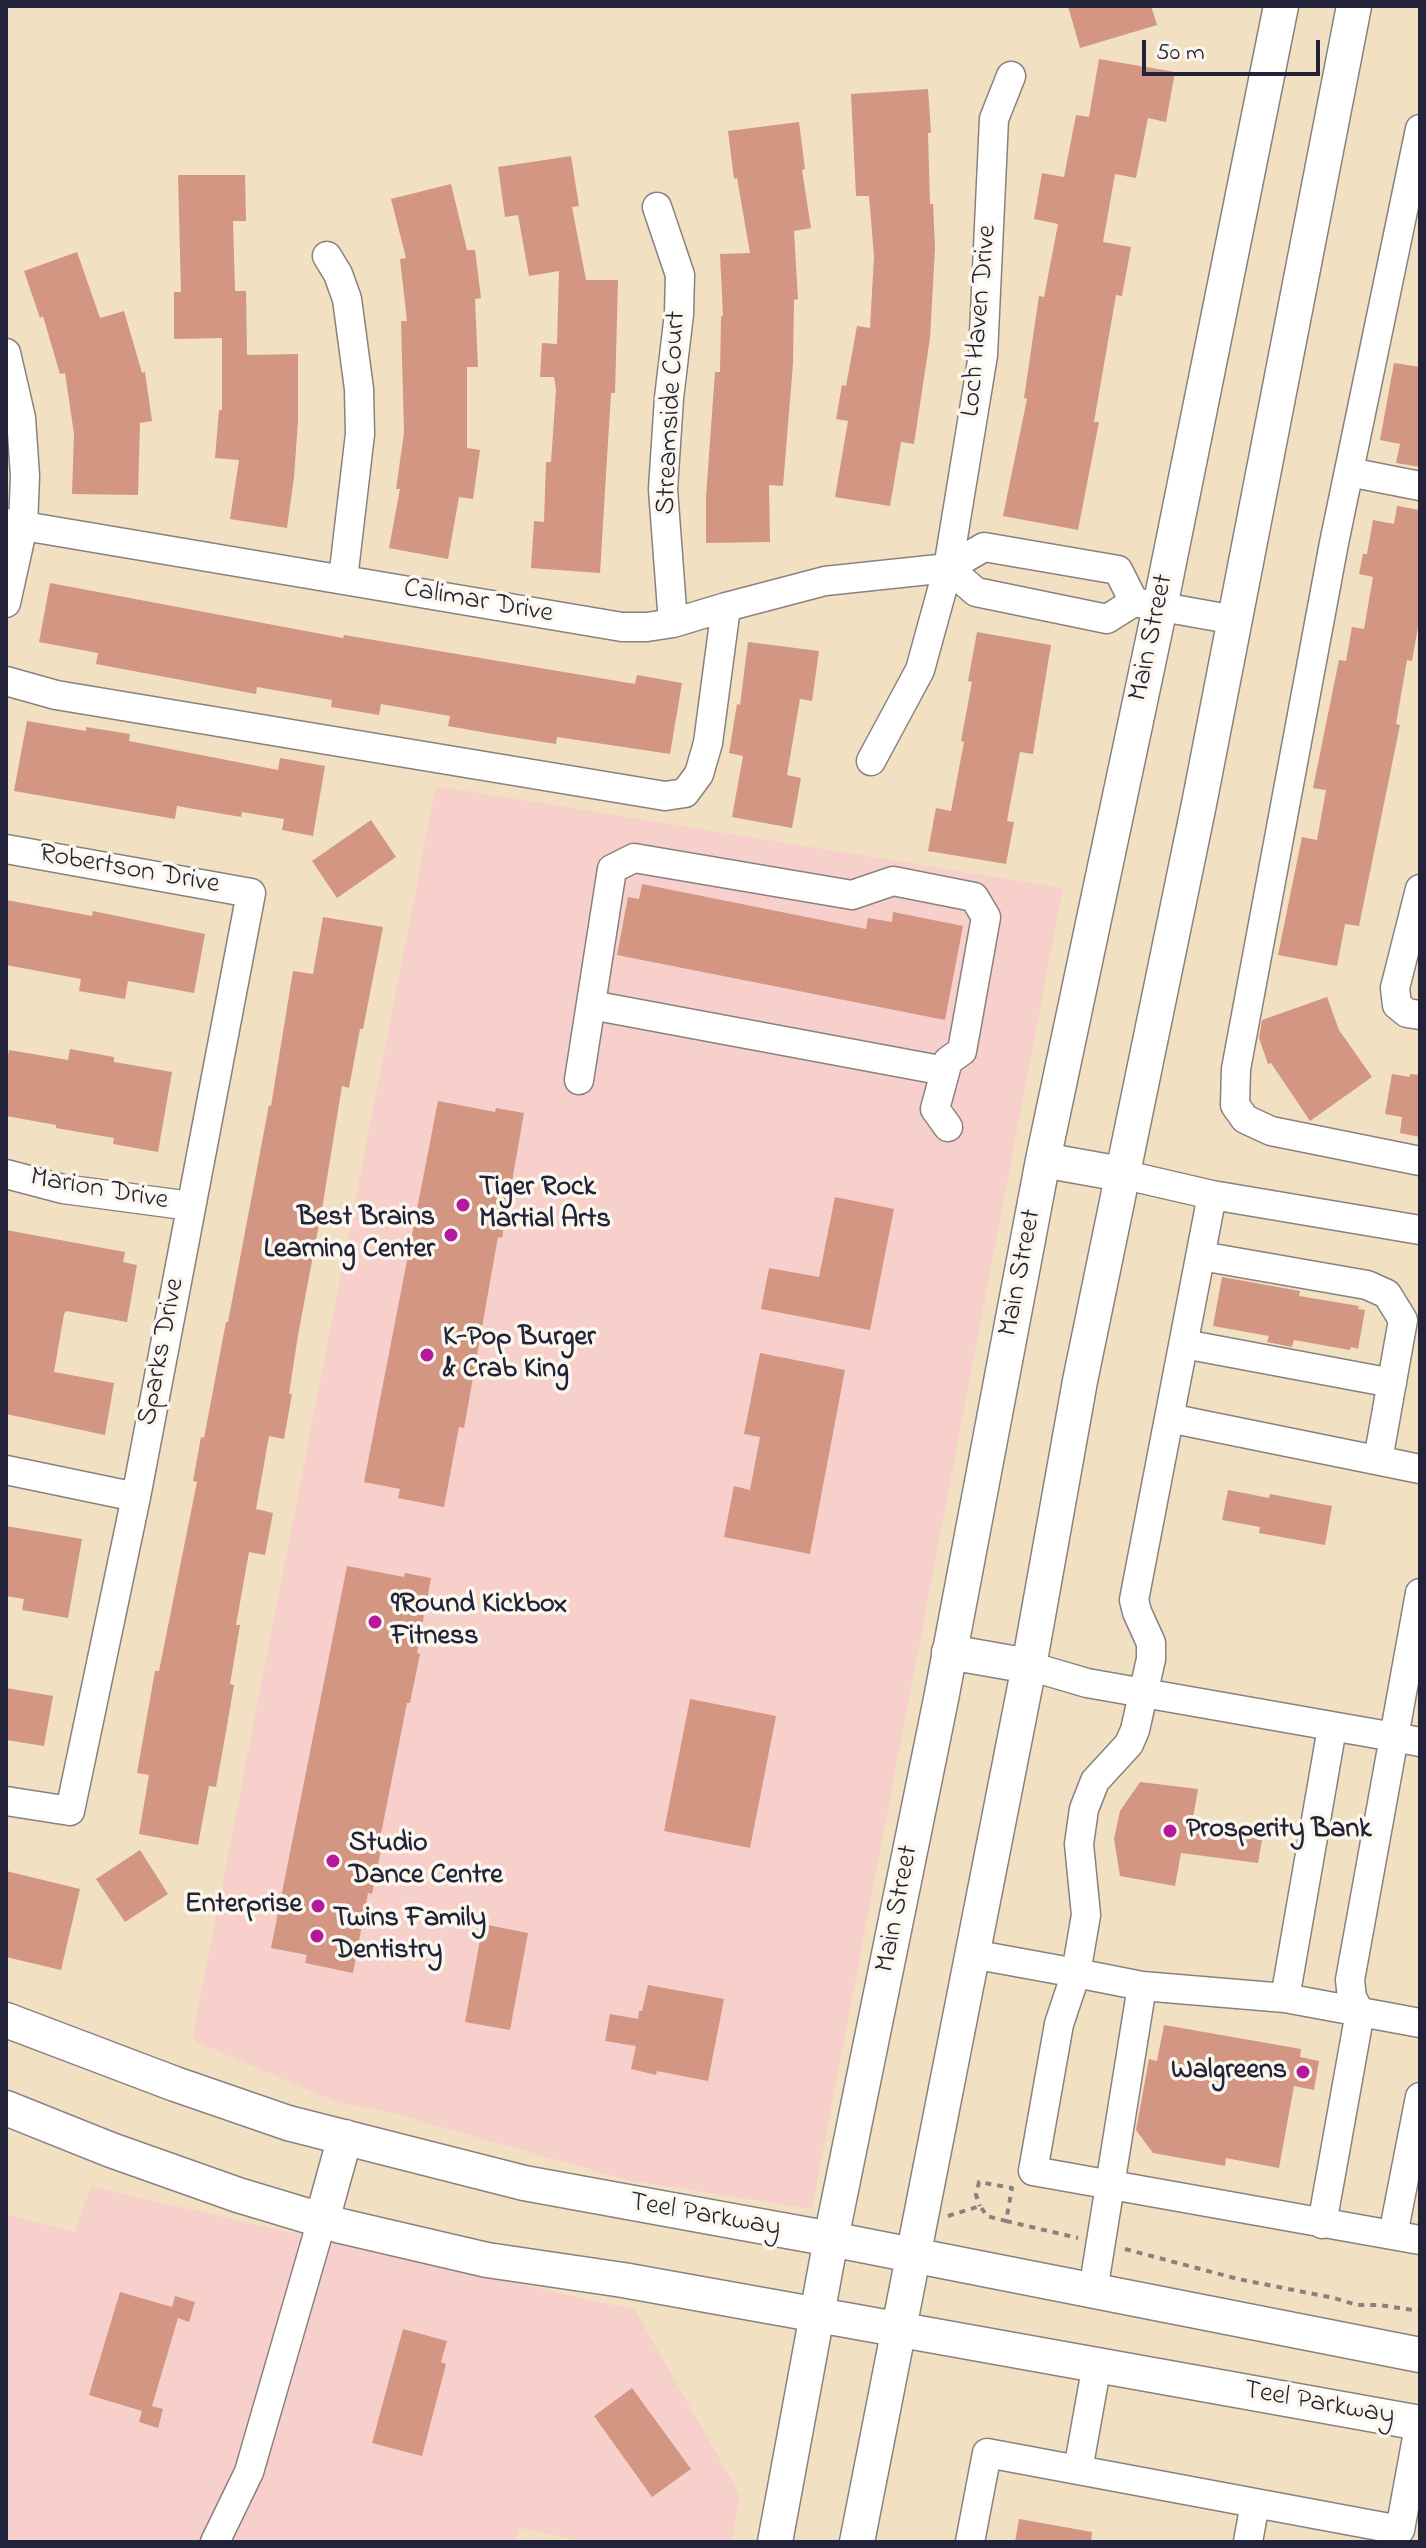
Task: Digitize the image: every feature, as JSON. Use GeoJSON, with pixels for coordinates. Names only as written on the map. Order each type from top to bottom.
{"type":"FeatureCollection","features":[{"type":"Feature","properties":{"kind":"main road","name":"Main Street"},"geometry":{"type":"LineString","coordinates":[[775,2542],[831,2239],[949,1652],[1147,604],[1281,6]]}},
{"type":"Feature","properties":{"kind":"main road"},"geometry":{"type":"LineString","coordinates":[[862,2541],[898,2329],[1029,1666],[1121,1174],[1199,804],[1354,6]]}},
{"type":"Feature","properties":{"kind":"main road"},"geometry":{"type":"LineString","coordinates":[[1043,1160],[1121,1174]]}},
{"type":"Feature","properties":{"kind":"main road"},"geometry":{"type":"LineString","coordinates":[[949,1652],[1029,1666]]}},
{"type":"Feature","properties":{"kind":"main road","name":"Teel Parkway"},"geometry":{"type":"LineString","coordinates":[[6,2020],[260,2114],[524,2183],[831,2239],[1420,2355]]}},
{"type":"Feature","properties":{"kind":"main road","name":"Teel Parkway"},"geometry":{"type":"LineString","coordinates":[[6,2108],[224,2190],[322,2220],[487,2260],[623,2280],[1420,2422]]}},
{"type":"Feature","properties":{"kind":"main road"},"geometry":{"type":"LineString","coordinates":[[322,2220],[345,2137]]}},
{"type":"Feature","properties":{"kind":"street","name":"Loch Haven Drive"},"geometry":{"type":"LineString","coordinates":[[871,761],[920,670],[948,568],[983,355],[994,119],[1011,76]]}},
{"type":"Feature","properties":{"kind":"street"},"geometry":{"type":"LineString","coordinates":[[1420,129],[1349,472],[1239,1053],[1235,1105],[1245,1119],[1271,1131],[1420,1161]]}},
{"type":"Feature","properties":{"kind":"street","name":"Streamside Court"},"geometry":{"type":"LineString","coordinates":[[657,207],[680,275],[663,489],[673,623]]}},
{"type":"Feature","properties":{"kind":"street"},"geometry":{"type":"LineString","coordinates":[[327,256],[347,299],[359,389],[360,434],[343,579]]}},
{"type":"Feature","properties":{"kind":"street"},"geometry":{"type":"LineString","coordinates":[[6,353],[21,418],[25,476],[15,524],[6,603]]}},
{"type":"Feature","properties":{"kind":"street"},"geometry":{"type":"LineString","coordinates":[[1349,472],[1420,486]]}},
{"type":"Feature","properties":{"kind":"street","name":"Calimar Drive"},"geometry":{"type":"LineString","coordinates":[[15,524],[599,625],[647,627],[673,623],[825,581],[948,568],[984,547],[1118,570],[1147,604]]}},
{"type":"Feature","properties":{"kind":"street"},"geometry":{"type":"LineString","coordinates":[[948,568],[976,592],[1107,619],[1147,604],[1235,620]]}},
{"type":"Feature","properties":{"kind":"street"},"geometry":{"type":"LineString","coordinates":[[6,681],[56,695],[665,796],[685,793],[699,774],[708,743],[726,607]]}},
{"type":"Feature","properties":{"kind":"street","name":"Robertson Drive"},"geometry":{"type":"LineString","coordinates":[[6,849],[251,893]]}},
{"type":"Feature","properties":{"kind":"street"},"geometry":{"type":"LineString","coordinates":[[579,1080],[612,869],[634,858],[852,895],[893,881],[974,897],[986,917],[962,1051],[948,1061],[935,1109],[948,1127]]}},
{"type":"Feature","properties":{"kind":"street"},"geometry":{"type":"LineString","coordinates":[[1409,1010],[1395,988],[1420,889]]}},
{"type":"Feature","properties":{"kind":"street","name":"Sparks Drive"},"geometry":{"type":"LineString","coordinates":[[6,1801],[70,1811],[136,1497],[251,893]]}},
{"type":"Feature","properties":{"kind":"street"},"geometry":{"type":"LineString","coordinates":[[591,1005],[945,1071]]}},
{"type":"Feature","properties":{"kind":"street","name":"Marion Drive"},"geometry":{"type":"LineString","coordinates":[[6,1174],[63,1189],[191,1206]]}},
{"type":"Feature","properties":{"kind":"street"},"geometry":{"type":"LineString","coordinates":[[1121,1174],[1212,1195],[1420,1230]]}},
{"type":"Feature","properties":{"kind":"street"},"geometry":{"type":"LineString","coordinates":[[1212,1195],[1134,1600],[1152,1648],[1135,1730],[1129,1744],[1095,1781],[1084,1809],[1079,1844],[1086,1915],[1076,1973],[1059,2024],[1033,2171],[1406,2238],[1420,2097]]}},
{"type":"Feature","properties":{"kind":"street"},"geometry":{"type":"LineString","coordinates":[[1201,1256],[1367,1285],[1387,1294],[1403,1320],[1378,1460]]}},
{"type":"Feature","properties":{"kind":"street"},"geometry":{"type":"LineString","coordinates":[[1184,1344],[1392,1383]]}},
{"type":"Feature","properties":{"kind":"street"},"geometry":{"type":"LineString","coordinates":[[1169,1418],[1420,1469]]}},
{"type":"Feature","properties":{"kind":"street"},"geometry":{"type":"LineString","coordinates":[[6,1470],[136,1497]]}},
{"type":"Feature","properties":{"kind":"street"},"geometry":{"type":"LineString","coordinates":[[1322,2224],[1360,2012],[1352,1998],[1350,1980],[1407,1740],[1420,1593]]}},
{"type":"Feature","properties":{"kind":"street"},"geometry":{"type":"LineString","coordinates":[[1029,1666],[1087,1683],[1407,1740]]}},
{"type":"Feature","properties":{"kind":"street"},"geometry":{"type":"LineString","coordinates":[[1285,1998],[1332,1728]]}},
{"type":"Feature","properties":{"kind":"street"},"geometry":{"type":"LineString","coordinates":[[972,1954],[1142,1986],[1285,1998],[1420,2023]]}},
{"type":"Feature","properties":{"kind":"street"},"geometry":{"type":"LineString","coordinates":[[1093,2291],[1142,1986]]}},
{"type":"Feature","properties":{"kind":"street"},"geometry":{"type":"LineString","coordinates":[[215,2542],[249,2472],[322,2220]]}},
{"type":"Feature","properties":{"kind":"street"},"geometry":{"type":"LineString","coordinates":[[1078,2470],[1097,2364]]}},
{"type":"Feature","properties":{"kind":"street"},"geometry":{"type":"LineString","coordinates":[[970,2542],[987,2453],[1400,2530],[1411,2522],[1420,2422]]}},
{"type":"Feature","properties":{"kind":"street"},"geometry":{"type":"LineString","coordinates":[[1248,2542],[1255,2503]]}},
{"type":"Feature","properties":{"kind":"path"},"geometry":{"type":"LineString","coordinates":[[1006,2221],[1012,2188],[979,2182],[976,2195],[987,2216],[1006,2221],[1100,2243],[1238,2279],[1357,2305],[1420,2311]]}},
{"type":"Feature","properties":{"kind":"path"},"geometry":{"type":"LineString","coordinates":[[942,2217],[980,2206]]}},
{"type":"Feature","properties":{"kind":"shaded area"},"geometry":{"type":"Polygon","coordinates":[[[436,786],[1063,888],[812,2209],[627,2180],[389,2112],[339,2103],[192,2040],[436,786]]]}},
{"type":"Feature","properties":{"kind":"shaded area"},"geometry":{"type":"Polygon","coordinates":[[[91,2187],[635,2310],[740,2495],[732,2542],[585,2542],[519,2528],[516,2542],[6,2542],[6,2214],[74,2232],[91,2187]]]}},
{"type":"Feature","properties":{"kind":"building"},"geometry":{"type":"Polygon","coordinates":[[[1068,6],[1151,6],[1157,25],[1080,48],[1068,6]]]}},
{"type":"Feature","properties":{"kind":"building"},"geometry":{"type":"Polygon","coordinates":[[[1099,59],[1175,72],[1166,122],[1148,118],[1136,178],[1115,174],[1103,242],[1131,247],[1122,296],[1116,295],[1094,422],[1099,422],[1078,530],[1003,516],[1027,399],[1024,398],[1039,296],[1044,297],[1058,224],[1034,219],[1042,173],[1064,177],[1076,115],[1089,117],[1099,59]]]}},
{"type":"Feature","properties":{"kind":"building"},"geometry":{"type":"Polygon","coordinates":[[[928,89],[930,204],[933,204],[935,248],[930,338],[914,444],[901,442],[890,506],[835,497],[848,421],[836,419],[842,385],[846,386],[857,326],[870,328],[874,256],[869,196],[856,196],[851,94],[928,89]]]}},
{"type":"Feature","properties":{"kind":"building"},"geometry":{"type":"Polygon","coordinates":[[[799,122],[805,169],[802,170],[811,228],[794,231],[798,299],[794,300],[793,363],[783,486],[769,485],[770,542],[706,543],[706,497],[715,372],[720,372],[723,316],[720,254],[750,253],[737,178],[734,179],[728,131],[799,122]]]}},
{"type":"Feature","properties":{"kind":"building"},"geometry":{"type":"Polygon","coordinates":[[[571,156],[579,206],[572,207],[586,280],[618,280],[615,393],[611,393],[600,573],[531,568],[534,521],[544,522],[546,462],[551,462],[556,390],[554,377],[540,377],[542,343],[557,344],[559,271],[529,276],[518,215],[505,217],[498,167],[571,156]]]}},
{"type":"Feature","properties":{"kind":"building"},"geometry":{"type":"Polygon","coordinates":[[[178,175],[245,175],[246,221],[233,221],[235,291],[246,291],[247,355],[298,354],[298,421],[287,528],[230,519],[239,460],[215,458],[219,410],[222,410],[222,338],[174,339],[174,292],[181,292],[178,175]]]}},
{"type":"Feature","properties":{"kind":"building"},"geometry":{"type":"Polygon","coordinates":[[[451,184],[467,250],[475,250],[481,298],[475,299],[478,367],[467,367],[467,448],[480,450],[473,499],[459,497],[448,559],[389,548],[400,489],[396,489],[404,433],[401,321],[407,321],[400,259],[406,258],[391,199],[451,184]]]}},
{"type":"Feature","properties":{"kind":"building"},"geometry":{"type":"Polygon","coordinates":[[[77,252],[100,318],[124,311],[142,373],[145,372],[152,421],[140,423],[138,495],[72,494],[74,434],[65,373],[60,374],[43,316],[40,318],[24,271],[77,252]]]}},
{"type":"Feature","properties":{"kind":"building"},"geometry":{"type":"Polygon","coordinates":[[[1394,363],[1420,367],[1420,467],[1396,463],[1400,444],[1380,440],[1394,363]]]}},
{"type":"Feature","properties":{"kind":"building"},"geometry":{"type":"Polygon","coordinates":[[[1397,506],[1420,510],[1420,615],[1412,661],[1407,660],[1396,724],[1400,725],[1359,926],[1345,924],[1337,966],[1278,955],[1302,837],[1317,840],[1326,790],[1313,788],[1339,660],[1346,661],[1352,627],[1364,629],[1373,577],[1359,574],[1363,554],[1367,554],[1373,520],[1394,524],[1397,506]]]}},
{"type":"Feature","properties":{"kind":"building"},"geometry":{"type":"Polygon","coordinates":[[[50,583],[343,638],[344,635],[635,684],[637,675],[682,683],[670,754],[557,737],[556,744],[448,726],[450,716],[381,704],[379,715],[331,707],[332,700],[257,687],[256,694],[96,664],[98,653],[39,642],[50,583]]]}},
{"type":"Feature","properties":{"kind":"building"},"geometry":{"type":"Polygon","coordinates":[[[977,632],[1051,645],[1033,754],[1020,752],[1007,821],[1014,822],[1006,864],[928,851],[936,808],[951,811],[964,742],[961,741],[972,682],[968,681],[977,632]]]}},
{"type":"Feature","properties":{"kind":"building"},"geometry":{"type":"Polygon","coordinates":[[[748,642],[819,651],[812,701],[800,699],[787,775],[801,778],[792,828],[732,817],[743,756],[729,753],[737,704],[740,705],[748,642]]]}},
{"type":"Feature","properties":{"kind":"building"},"geometry":{"type":"Polygon","coordinates":[[[27,721],[86,731],[86,727],[130,734],[129,741],[278,770],[280,758],[325,766],[313,836],[282,830],[284,819],[242,812],[241,817],[177,806],[175,819],[14,791],[27,721]]]}},
{"type":"Feature","properties":{"kind":"building"},"geometry":{"type":"Polygon","coordinates":[[[371,820],[396,857],[337,898],[312,861],[371,820]]]}},
{"type":"Feature","properties":{"kind":"building"},"geometry":{"type":"Polygon","coordinates":[[[642,884],[866,929],[868,918],[892,922],[893,912],[963,926],[945,1020],[617,955],[628,897],[639,899],[642,884]]]}},
{"type":"Feature","properties":{"kind":"building"},"geometry":{"type":"Polygon","coordinates":[[[6,900],[92,916],[93,911],[205,934],[194,993],[128,981],[125,999],[79,991],[81,979],[6,965],[6,900]]]}},
{"type":"Feature","properties":{"kind":"building"},"geometry":{"type":"Polygon","coordinates":[[[323,917],[383,927],[349,1088],[342,1086],[298,1335],[284,1439],[269,1436],[256,1509],[273,1513],[265,1555],[249,1552],[236,1625],[240,1625],[230,1684],[234,1685],[224,1743],[216,1787],[209,1786],[198,1845],[139,1834],[149,1775],[137,1773],[155,1671],[159,1671],[197,1482],[193,1481],[201,1437],[204,1438],[271,1106],[293,971],[313,974],[323,917]]]}},
{"type":"Feature","properties":{"kind":"building"},"geometry":{"type":"Polygon","coordinates":[[[1327,997],[1339,1030],[1372,1077],[1310,1121],[1271,1063],[1268,1064],[1259,1038],[1262,1020],[1327,997]]]}},
{"type":"Feature","properties":{"kind":"building"},"geometry":{"type":"Polygon","coordinates":[[[70,1049],[114,1057],[114,1062],[172,1072],[158,1152],[113,1144],[114,1138],[6,1116],[9,1050],[68,1060],[70,1049]]]}},
{"type":"Feature","properties":{"kind":"building"},"geometry":{"type":"Polygon","coordinates":[[[1392,1074],[1420,1075],[1420,1137],[1400,1133],[1402,1117],[1385,1114],[1392,1074]]]}},
{"type":"Feature","properties":{"kind":"building"},"geometry":{"type":"Polygon","coordinates":[[[438,1101],[495,1112],[496,1108],[524,1113],[464,1428],[459,1427],[444,1507],[398,1498],[400,1489],[364,1482],[438,1101]]]}},
{"type":"Feature","properties":{"kind":"building"},"geometry":{"type":"Polygon","coordinates":[[[835,1197],[894,1209],[870,1330],[761,1309],[769,1268],[819,1277],[835,1197]]]}},
{"type":"Feature","properties":{"kind":"building"},"geometry":{"type":"Polygon","coordinates":[[[6,1230],[125,1252],[123,1262],[137,1265],[127,1322],[66,1311],[64,1314],[54,1372],[114,1383],[105,1435],[6,1414],[6,1230]]]}},
{"type":"Feature","properties":{"kind":"building"},"geometry":{"type":"Polygon","coordinates":[[[1222,1277],[1300,1291],[1299,1296],[1359,1306],[1358,1309],[1365,1310],[1358,1349],[1294,1340],[1292,1347],[1267,1342],[1269,1336],[1213,1326],[1222,1277]]]}},
{"type":"Feature","properties":{"kind":"building"},"geometry":{"type":"Polygon","coordinates":[[[760,1353],[845,1370],[810,1554],[724,1537],[734,1486],[750,1490],[760,1437],[744,1434],[760,1353]]]}},
{"type":"Feature","properties":{"kind":"building"},"geometry":{"type":"Polygon","coordinates":[[[1228,1490],[1269,1498],[1270,1494],[1332,1506],[1325,1545],[1259,1533],[1260,1527],[1222,1520],[1228,1490]]]}},
{"type":"Feature","properties":{"kind":"building"},"geometry":{"type":"Polygon","coordinates":[[[6,1526],[82,1539],[68,1618],[22,1610],[24,1599],[6,1596],[6,1526]]]}},
{"type":"Feature","properties":{"kind":"building"},"geometry":{"type":"Polygon","coordinates":[[[347,1566],[404,1577],[405,1573],[431,1578],[417,1653],[420,1654],[410,1703],[407,1703],[379,1844],[382,1845],[372,1894],[368,1893],[353,1973],[305,1963],[307,1955],[271,1948],[347,1566]]]}},
{"type":"Feature","properties":{"kind":"building"},"geometry":{"type":"Polygon","coordinates":[[[6,1688],[53,1696],[44,1746],[6,1740],[6,1688]]]}},
{"type":"Feature","properties":{"kind":"building"},"geometry":{"type":"Polygon","coordinates":[[[690,1699],[776,1716],[750,1848],[664,1831],[690,1699]]]}},
{"type":"Feature","properties":{"kind":"building","name":"Prosperity Bank"},"geometry":{"type":"Polygon","coordinates":[[[1140,1782],[1198,1789],[1192,1824],[1262,1840],[1258,1863],[1181,1853],[1175,1886],[1120,1876],[1114,1839],[1120,1811],[1140,1782]]]}},
{"type":"Feature","properties":{"kind":"building"},"geometry":{"type":"Polygon","coordinates":[[[140,1850],[168,1894],[125,1922],[96,1879],[140,1850]]]}},
{"type":"Feature","properties":{"kind":"building"},"geometry":{"type":"Polygon","coordinates":[[[6,1871],[80,1889],[61,1970],[6,1957],[6,1871]]]}},
{"type":"Feature","properties":{"kind":"building"},"geometry":{"type":"Polygon","coordinates":[[[483,1924],[528,1933],[510,2030],[465,2022],[483,1924]]]}},
{"type":"Feature","properties":{"kind":"building"},"geometry":{"type":"Polygon","coordinates":[[[648,1985],[724,1999],[708,2081],[631,2069],[636,2046],[605,2041],[610,2014],[638,2019],[648,1985]]]}},
{"type":"Feature","properties":{"kind":"building","name":"Walgreens"},"geometry":{"type":"Polygon","coordinates":[[[1164,2025],[1301,2049],[1300,2057],[1319,2061],[1314,2090],[1294,2086],[1279,2168],[1226,2158],[1225,2166],[1153,2153],[1136,2130],[1149,2059],[1157,2061],[1164,2025]]]}},
{"type":"Feature","properties":{"kind":"building"},"geometry":{"type":"Polygon","coordinates":[[[120,2292],[172,2307],[175,2296],[195,2302],[189,2322],[178,2318],[152,2406],[163,2409],[158,2428],[139,2422],[142,2411],[89,2395],[120,2292]]]}},
{"type":"Feature","properties":{"kind":"building"},"geometry":{"type":"Polygon","coordinates":[[[403,2329],[447,2341],[441,2362],[446,2364],[422,2456],[372,2443],[403,2329]]]}},
{"type":"Feature","properties":{"kind":"building"},"geometry":{"type":"Polygon","coordinates":[[[632,2388],[691,2469],[652,2497],[594,2416],[632,2388]]]}},
{"type":"Feature","properties":{"kind":"building"},"geometry":{"type":"Polygon","coordinates":[[[1019,2519],[1092,2532],[1091,2542],[1015,2542],[1019,2519]]]}},
{"type":"Feature","properties":{"kind":"place","name":"Tiger Rock Martial Arts"},"geometry":{"type":"Point","coordinates":[463,1205]}},
{"type":"Feature","properties":{"kind":"place","name":"Best Brains Learning Center"},"geometry":{"type":"Point","coordinates":[451,1235]}},
{"type":"Feature","properties":{"kind":"place","name":"K-Pop Burger & Crab King"},"geometry":{"type":"Point","coordinates":[427,1355]}},
{"type":"Feature","properties":{"kind":"place","name":"9Round Kickbox Fitness"},"geometry":{"type":"Point","coordinates":[375,1622]}},
{"type":"Feature","properties":{"kind":"place","name":"Prosperity Bank"},"geometry":{"type":"Point","coordinates":[1170,1831]}},
{"type":"Feature","properties":{"kind":"place","name":"Studio Dance Centre"},"geometry":{"type":"Point","coordinates":[333,1861]}},
{"type":"Feature","properties":{"kind":"place","name":"Enterprise"},"geometry":{"type":"Point","coordinates":[318,1906]}},
{"type":"Feature","properties":{"kind":"place","name":"Twins Family Dentistry"},"geometry":{"type":"Point","coordinates":[317,1936]}},
{"type":"Feature","properties":{"kind":"place","name":"Walgreens"},"geometry":{"type":"Point","coordinates":[1303,2072]}}]}
